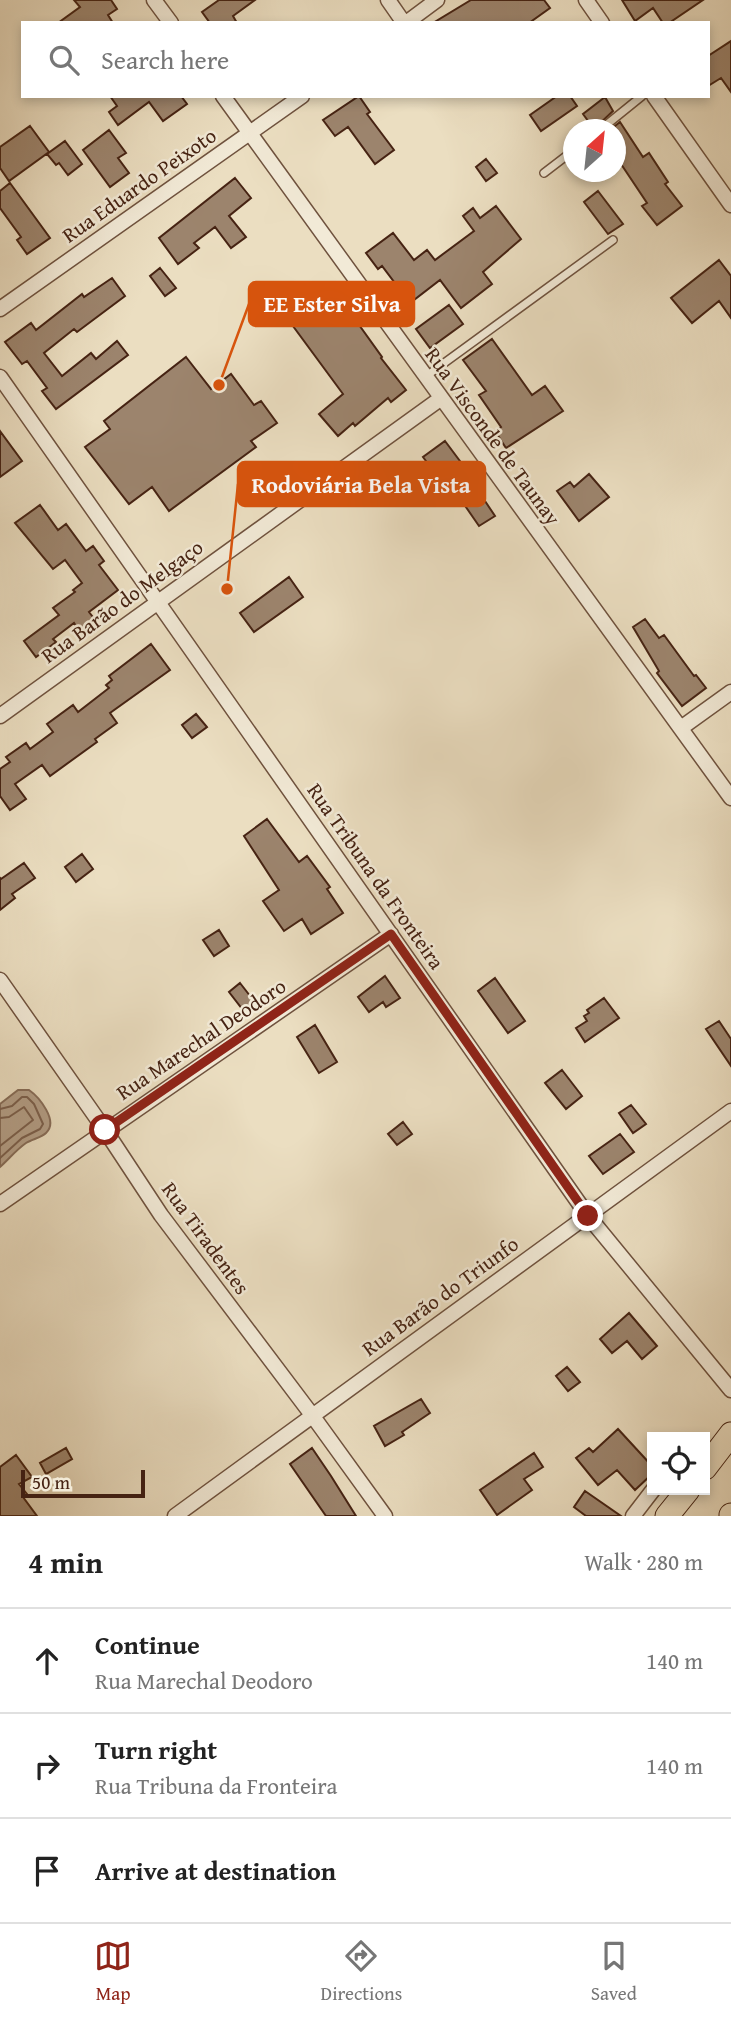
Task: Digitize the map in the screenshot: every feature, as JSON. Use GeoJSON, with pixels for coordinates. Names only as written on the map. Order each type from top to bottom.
{"type":"FeatureCollection","features":[{"type":"Feature","properties":{"kind":"main road"},"geometry":{"type":"LineString","coordinates":[[710,1461],[731,1434]]}},
{"type":"Feature","properties":{"kind":"main road"},"geometry":{"type":"LineString","coordinates":[[667,1516],[684,1495]]}},
{"type":"Feature","properties":{"kind":"street"},"geometry":{"type":"LineString","coordinates":[[155,0],[170,21]]}},
{"type":"Feature","properties":{"kind":"street"},"geometry":{"type":"LineString","coordinates":[[388,0],[404,21]]}},
{"type":"Feature","properties":{"kind":"street"},"geometry":{"type":"LineString","coordinates":[[408,21],[437,0]]}},
{"type":"Feature","properties":{"kind":"street"},"geometry":{"type":"LineString","coordinates":[[586,0],[601,21]]}},
{"type":"Feature","properties":{"kind":"street","name":"Rua Visconde de Taunay"},"geometry":{"type":"LineString","coordinates":[[224,98],[731,799]]}},
{"type":"Feature","properties":{"kind":"street","name":"Rua Eduardo Peixoto"},"geometry":{"type":"LineString","coordinates":[[0,309],[299,98]]}},
{"type":"Feature","properties":{"kind":"street"},"geometry":{"type":"LineString","coordinates":[[655,98],[731,205]]}},
{"type":"Feature","properties":{"kind":"street","name":"Rua Tribuna da Fronteira"},"geometry":{"type":"LineString","coordinates":[[0,377],[588,1216],[731,1390]]}},
{"type":"Feature","properties":{"kind":"street","name":"Rua Barão do Melgaço"},"geometry":{"type":"LineString","coordinates":[[0,716],[440,399]]}},
{"type":"Feature","properties":{"kind":"street"},"geometry":{"type":"LineString","coordinates":[[681,728],[731,692]]}},
{"type":"Feature","properties":{"kind":"street","name":"Rua Marechal Deodoro"},"geometry":{"type":"LineString","coordinates":[[0,1203],[391,934]]}},
{"type":"Feature","properties":{"kind":"street","name":"Rua Tiradentes"},"geometry":{"type":"LineString","coordinates":[[0,981],[161,1215],[385,1516]]}},
{"type":"Feature","properties":{"kind":"street","name":"Rua Barão do Triunfo"},"geometry":{"type":"LineString","coordinates":[[175,1516],[731,1111]]}},
{"type":"Feature","properties":{"kind":"street"},"geometry":{"type":"LineString","coordinates":[[633,1516],[649,1495]]}},
{"type":"Feature","properties":{"kind":"lane"},"geometry":{"type":"LineString","coordinates":[[614,119],[640,98]]}},
{"type":"Feature","properties":{"kind":"lane"},"geometry":{"type":"LineString","coordinates":[[544,173],[563,158]]}},
{"type":"Feature","properties":{"kind":"lane"},"geometry":{"type":"LineString","coordinates":[[424,377],[614,240]]}},
{"type":"Feature","properties":{"kind":"water"},"geometry":{"type":"Polygon","coordinates":[[[18,1090],[29,1090],[38,1098],[49,1116],[49,1128],[44,1135],[22,1146],[0,1167],[0,1104],[18,1090]]]}},
{"type":"Feature","properties":{"kind":"building"},"geometry":{"type":"Polygon","coordinates":[[[74,0],[111,0],[117,9],[108,15],[112,21],[61,21],[80,7],[74,0]]]}},
{"type":"Feature","properties":{"kind":"building"},"geometry":{"type":"Polygon","coordinates":[[[219,0],[255,0],[233,16],[236,21],[209,21],[202,12],[219,0]]]}},
{"type":"Feature","properties":{"kind":"building"},"geometry":{"type":"Polygon","coordinates":[[[471,0],[544,0],[550,8],[532,21],[436,21],[471,0]]]}},
{"type":"Feature","properties":{"kind":"building"},"geometry":{"type":"Polygon","coordinates":[[[622,0],[703,0],[672,21],[662,21],[653,8],[635,21],[622,0]]]}},
{"type":"Feature","properties":{"kind":"building"},"geometry":{"type":"Polygon","coordinates":[[[731,41],[731,92],[721,78],[710,85],[710,55],[731,41]]]}},
{"type":"Feature","properties":{"kind":"building"},"geometry":{"type":"Polygon","coordinates":[[[111,98],[182,98],[187,104],[163,121],[149,102],[118,125],[109,112],[117,106],[111,98]]]}},
{"type":"Feature","properties":{"kind":"building"},"geometry":{"type":"Polygon","coordinates":[[[356,98],[360,98],[370,112],[367,114],[394,150],[375,164],[348,127],[335,136],[323,120],[356,98]]]}},
{"type":"Feature","properties":{"kind":"building"},"geometry":{"type":"Polygon","coordinates":[[[554,98],[571,98],[577,106],[541,131],[530,115],[554,98]]]}},
{"type":"Feature","properties":{"kind":"building"},"geometry":{"type":"Polygon","coordinates":[[[606,98],[613,111],[605,119],[587,119],[583,114],[606,98]]]}},
{"type":"Feature","properties":{"kind":"building"},"geometry":{"type":"Polygon","coordinates":[[[30,126],[49,152],[9,181],[0,168],[0,147],[30,126]]]}},
{"type":"Feature","properties":{"kind":"building"},"geometry":{"type":"Polygon","coordinates":[[[109,130],[126,153],[118,158],[129,173],[110,187],[83,150],[109,130]]]}},
{"type":"Feature","properties":{"kind":"building"},"geometry":{"type":"Polygon","coordinates":[[[626,131],[643,157],[649,153],[668,182],[665,184],[682,206],[657,225],[642,206],[647,203],[626,172],[626,131]]]}},
{"type":"Feature","properties":{"kind":"building"},"geometry":{"type":"Polygon","coordinates":[[[65,141],[82,164],[68,175],[59,163],[56,165],[47,154],[65,141]]]}},
{"type":"Feature","properties":{"kind":"building"},"geometry":{"type":"Polygon","coordinates":[[[486,159],[497,173],[486,181],[476,167],[486,159]]]}},
{"type":"Feature","properties":{"kind":"building"},"geometry":{"type":"Polygon","coordinates":[[[235,178],[251,198],[229,216],[246,237],[231,248],[215,227],[194,243],[199,248],[178,264],[159,238],[235,178]]]}},
{"type":"Feature","properties":{"kind":"building"},"geometry":{"type":"Polygon","coordinates":[[[10,183],[50,238],[27,254],[17,240],[21,237],[0,208],[0,191],[10,183]]]}},
{"type":"Feature","properties":{"kind":"building"},"geometry":{"type":"Polygon","coordinates":[[[598,191],[623,224],[608,234],[584,202],[598,191]]]}},
{"type":"Feature","properties":{"kind":"building"},"geometry":{"type":"Polygon","coordinates":[[[496,206],[521,239],[483,272],[492,284],[461,308],[440,280],[410,303],[382,266],[378,269],[366,253],[393,233],[414,260],[427,250],[435,260],[474,231],[463,216],[473,208],[480,218],[496,206]]]}},
{"type":"Feature","properties":{"kind":"building"},"geometry":{"type":"Polygon","coordinates":[[[719,260],[731,276],[731,318],[719,301],[692,323],[671,298],[719,260]]]}},
{"type":"Feature","properties":{"kind":"building"},"geometry":{"type":"Polygon","coordinates":[[[160,268],[176,288],[165,296],[150,276],[160,268]]]}},
{"type":"Feature","properties":{"kind":"building"},"geometry":{"type":"Polygon","coordinates":[[[112,278],[125,296],[77,332],[74,329],[44,353],[62,376],[91,353],[96,359],[117,341],[128,355],[56,409],[42,391],[47,388],[27,361],[22,364],[5,342],[31,323],[36,330],[82,294],[84,297],[112,278]]]}},
{"type":"Feature","properties":{"kind":"building"},"geometry":{"type":"Polygon","coordinates":[[[334,290],[406,390],[391,402],[388,398],[355,426],[353,423],[338,436],[319,414],[343,394],[290,322],[334,290]]]}},
{"type":"Feature","properties":{"kind":"building"},"geometry":{"type":"Polygon","coordinates":[[[449,305],[463,324],[430,348],[416,329],[449,305]]]}},
{"type":"Feature","properties":{"kind":"building"},"geometry":{"type":"Polygon","coordinates":[[[492,339],[532,395],[545,386],[563,411],[506,448],[495,431],[501,427],[479,395],[486,391],[463,360],[492,339]]]}},
{"type":"Feature","properties":{"kind":"building"},"geometry":{"type":"Polygon","coordinates":[[[186,357],[211,389],[231,374],[254,405],[261,401],[277,423],[251,441],[256,447],[169,511],[152,487],[129,504],[85,447],[110,429],[104,421],[186,357]]]}},
{"type":"Feature","properties":{"kind":"building"},"geometry":{"type":"Polygon","coordinates":[[[0,431],[22,461],[0,477],[0,431]]]}},
{"type":"Feature","properties":{"kind":"building"},"geometry":{"type":"Polygon","coordinates":[[[445,441],[477,484],[475,486],[495,516],[479,526],[459,497],[455,500],[423,457],[445,441]]]}},
{"type":"Feature","properties":{"kind":"building"},"geometry":{"type":"Polygon","coordinates":[[[589,474],[609,497],[579,521],[557,491],[570,482],[574,487],[589,474]]]}},
{"type":"Feature","properties":{"kind":"building"},"geometry":{"type":"Polygon","coordinates":[[[40,505],[58,530],[66,524],[86,551],[93,546],[104,561],[99,565],[118,590],[89,612],[96,621],[80,632],[74,623],[53,639],[56,642],[36,657],[24,641],[59,615],[53,608],[75,592],[73,590],[82,583],[65,560],[53,569],[15,523],[40,505]]]}},
{"type":"Feature","properties":{"kind":"building"},"geometry":{"type":"Polygon","coordinates":[[[289,577],[303,597],[254,632],[240,613],[289,577]]]}},
{"type":"Feature","properties":{"kind":"building"},"geometry":{"type":"Polygon","coordinates":[[[645,619],[659,638],[664,635],[706,688],[682,706],[657,673],[659,671],[633,627],[645,619]]]}},
{"type":"Feature","properties":{"kind":"building"},"geometry":{"type":"Polygon","coordinates":[[[151,644],[170,670],[110,713],[117,723],[95,739],[97,742],[50,776],[42,765],[15,784],[26,799],[10,810],[0,796],[0,769],[10,762],[6,757],[26,743],[30,749],[53,732],[47,724],[73,705],[78,712],[109,688],[106,685],[112,680],[109,676],[151,644]]]}},
{"type":"Feature","properties":{"kind":"building"},"geometry":{"type":"Polygon","coordinates":[[[196,714],[207,727],[192,738],[182,725],[196,714]]]}},
{"type":"Feature","properties":{"kind":"building"},"geometry":{"type":"Polygon","coordinates":[[[267,819],[299,862],[307,856],[330,887],[327,889],[343,913],[311,934],[302,919],[284,931],[263,901],[279,890],[244,836],[267,819]]]}},
{"type":"Feature","properties":{"kind":"building"},"geometry":{"type":"Polygon","coordinates":[[[82,854],[93,869],[76,882],[65,867],[82,854]]]}},
{"type":"Feature","properties":{"kind":"building"},"geometry":{"type":"Polygon","coordinates":[[[24,863],[35,878],[12,894],[15,898],[0,910],[0,878],[24,863]]]}},
{"type":"Feature","properties":{"kind":"building"},"geometry":{"type":"Polygon","coordinates":[[[219,930],[229,946],[214,956],[203,940],[219,930]]]}},
{"type":"Feature","properties":{"kind":"building"},"geometry":{"type":"Polygon","coordinates":[[[385,976],[400,998],[386,1007],[383,1002],[369,1012],[358,997],[385,976]]]}},
{"type":"Feature","properties":{"kind":"building"},"geometry":{"type":"Polygon","coordinates":[[[495,978],[525,1021],[508,1033],[478,991],[495,978]]]}},
{"type":"Feature","properties":{"kind":"building"},"geometry":{"type":"Polygon","coordinates":[[[240,983],[254,1001],[243,1010],[229,992],[240,983]]]}},
{"type":"Feature","properties":{"kind":"building"},"geometry":{"type":"Polygon","coordinates":[[[604,998],[619,1018],[585,1042],[576,1028],[587,1021],[584,1016],[589,1013],[587,1010],[604,998]]]}},
{"type":"Feature","properties":{"kind":"building"},"geometry":{"type":"Polygon","coordinates":[[[719,1021],[731,1039],[731,1066],[706,1029],[719,1021]]]}},
{"type":"Feature","properties":{"kind":"building"},"geometry":{"type":"Polygon","coordinates":[[[315,1025],[337,1062],[319,1073],[297,1037],[315,1025]]]}},
{"type":"Feature","properties":{"kind":"building"},"geometry":{"type":"Polygon","coordinates":[[[562,1070],[582,1096],[566,1109],[545,1083],[562,1070]]]}},
{"type":"Feature","properties":{"kind":"building"},"geometry":{"type":"Polygon","coordinates":[[[631,1105],[646,1124],[633,1133],[619,1113],[631,1105]]]}},
{"type":"Feature","properties":{"kind":"building"},"geometry":{"type":"Polygon","coordinates":[[[403,1122],[412,1134],[397,1145],[388,1134],[403,1122]]]}},
{"type":"Feature","properties":{"kind":"building"},"geometry":{"type":"Polygon","coordinates":[[[620,1134],[634,1152],[603,1174],[589,1156],[620,1134]]]}},
{"type":"Feature","properties":{"kind":"building"},"geometry":{"type":"Polygon","coordinates":[[[629,1313],[657,1346],[642,1359],[627,1341],[612,1353],[600,1339],[629,1313]]]}},
{"type":"Feature","properties":{"kind":"building"},"geometry":{"type":"Polygon","coordinates":[[[567,1367],[580,1382],[568,1391],[556,1376],[567,1367]]]}},
{"type":"Feature","properties":{"kind":"building"},"geometry":{"type":"Polygon","coordinates":[[[421,1399],[430,1413],[402,1432],[404,1435],[385,1446],[374,1426],[421,1399]]]}},
{"type":"Feature","properties":{"kind":"building"},"geometry":{"type":"Polygon","coordinates":[[[618,1429],[647,1461],[647,1479],[635,1490],[617,1470],[598,1485],[576,1458],[589,1448],[593,1452],[618,1429]]]}},
{"type":"Feature","properties":{"kind":"building"},"geometry":{"type":"Polygon","coordinates":[[[66,1448],[72,1459],[46,1474],[40,1463],[66,1448]]]}},
{"type":"Feature","properties":{"kind":"building"},"geometry":{"type":"Polygon","coordinates":[[[312,1448],[356,1516],[326,1516],[290,1464],[312,1448]]]}},
{"type":"Feature","properties":{"kind":"building"},"geometry":{"type":"Polygon","coordinates":[[[534,1453],[543,1467],[524,1479],[532,1490],[497,1515],[480,1490],[534,1453]]]}},
{"type":"Feature","properties":{"kind":"building"},"geometry":{"type":"Polygon","coordinates":[[[16,1455],[32,1477],[19,1484],[27,1494],[23,1497],[37,1516],[0,1516],[0,1467],[16,1455]]]}},
{"type":"Feature","properties":{"kind":"building"},"geometry":{"type":"Polygon","coordinates":[[[585,1491],[621,1516],[586,1516],[574,1507],[585,1491]]]}},
{"type":"Feature","properties":{"kind":"place","name":"EE Ester Silva"},"geometry":{"type":"Point","coordinates":[219,385]}},
{"type":"Feature","properties":{"kind":"place","name":"Rodoviária Bela Vista"},"geometry":{"type":"Point","coordinates":[227,589]}},
{"type":"Feature","properties":{"kind":"route"},"geometry":{"type":"LineString","coordinates":[[105,1130],[391,934],[588,1216]]}}]}
